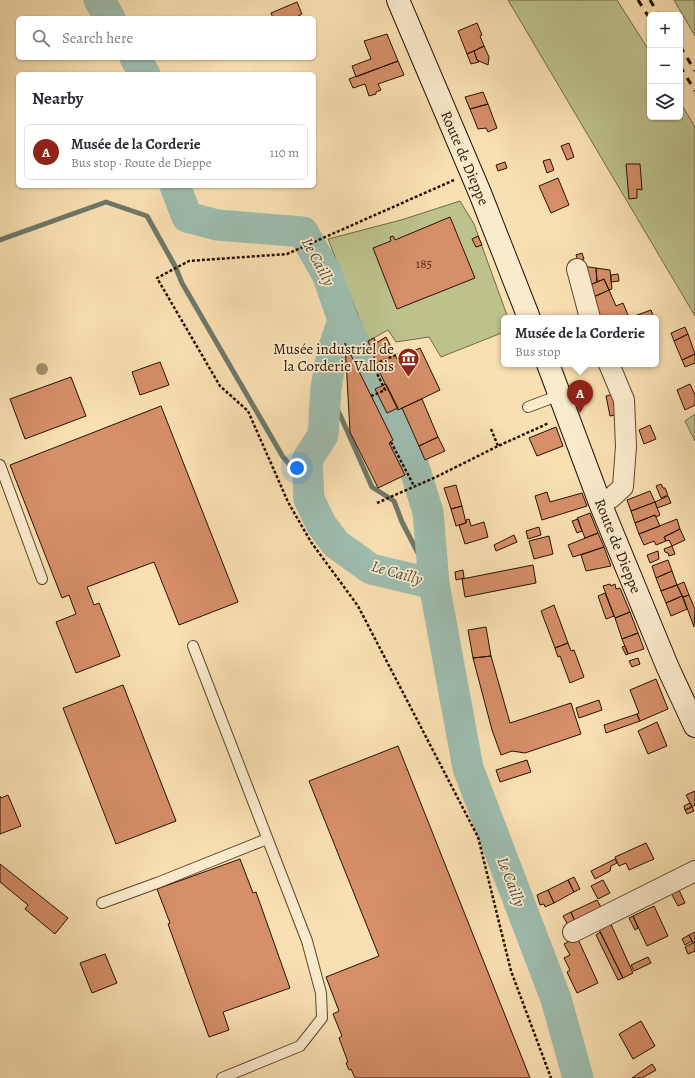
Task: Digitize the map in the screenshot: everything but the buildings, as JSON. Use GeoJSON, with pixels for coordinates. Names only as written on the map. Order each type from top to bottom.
{"type":"FeatureCollection","features":[{"type":"Feature","properties":{"kind":"main road","name":"Route de Dieppe"},"geometry":{"type":"LineString","coordinates":[[398,0],[472,173],[528,315]]}},
{"type":"Feature","properties":{"kind":"main road","name":"Route de Dieppe"},"geometry":{"type":"LineString","coordinates":[[549,367],[600,503],[668,668],[695,726]]}},
{"type":"Feature","properties":{"kind":"street"},"geometry":{"type":"LineString","coordinates":[[577,269],[589,315]]}},
{"type":"Feature","properties":{"kind":"street"},"geometry":{"type":"LineString","coordinates":[[600,503],[610,498],[623,487],[626,446],[624,400],[610,367]]}},
{"type":"Feature","properties":{"kind":"street"},"geometry":{"type":"LineString","coordinates":[[573,932],[695,871]]}},
{"type":"Feature","properties":{"kind":"lane"},"geometry":{"type":"LineString","coordinates":[[528,407],[563,405]]}},
{"type":"Feature","properties":{"kind":"lane"},"geometry":{"type":"LineString","coordinates":[[0,465],[42,579]]}},
{"type":"Feature","properties":{"kind":"lane"},"geometry":{"type":"LineString","coordinates":[[193,646],[306,941],[321,993],[322,1018],[300,1046],[222,1078]]}},
{"type":"Feature","properties":{"kind":"lane"},"geometry":{"type":"LineString","coordinates":[[102,903],[157,883],[267,839]]}},
{"type":"Feature","properties":{"kind":"path"},"geometry":{"type":"LineString","coordinates":[[472,173],[287,254],[189,261],[157,278],[220,386],[248,411],[288,502],[311,542],[358,606],[478,837],[512,971],[551,1078]]}},
{"type":"Feature","properties":{"kind":"path"},"geometry":{"type":"LineString","coordinates":[[371,396],[385,390],[373,365],[398,354]]}},
{"type":"Feature","properties":{"kind":"path"},"geometry":{"type":"LineString","coordinates":[[377,503],[436,477],[498,446],[563,405]]}},
{"type":"Feature","properties":{"kind":"path"},"geometry":{"type":"LineString","coordinates":[[491,429],[498,446]]}},
{"type":"Feature","properties":{"kind":"path"},"geometry":{"type":"LineString","coordinates":[[391,442],[414,486]]}},
{"type":"Feature","properties":{"kind":"green space"},"geometry":{"type":"Polygon","coordinates":[[[508,0],[617,0],[647,47],[647,120],[683,120],[683,107],[695,127],[695,316],[508,0]]]}},
{"type":"Feature","properties":{"kind":"green space"},"geometry":{"type":"Polygon","coordinates":[[[674,0],[695,0],[695,36],[683,15],[683,12],[681,12],[674,0]]]}},
{"type":"Feature","properties":{"kind":"green space"},"geometry":{"type":"Polygon","coordinates":[[[460,201],[474,224],[507,315],[501,315],[501,333],[441,357],[429,337],[396,342],[388,330],[368,341],[328,239],[401,220],[460,201]]]}},
{"type":"Feature","properties":{"kind":"green space"},"geometry":{"type":"Polygon","coordinates":[[[695,414],[695,441],[685,421],[695,414]]]}},
{"type":"Feature","properties":{"kind":"waterway","name":"Le Cailly"},"geometry":{"type":"LineString","coordinates":[[99,0],[109,16]]}},
{"type":"Feature","properties":{"kind":"waterway","name":"Le Cailly"},"geometry":{"type":"LineString","coordinates":[[136,60],[144,72]]}},
{"type":"Feature","properties":{"kind":"waterway","name":"Le Cailly"},"geometry":{"type":"LineString","coordinates":[[176,188],[187,217],[217,225],[303,232],[327,274],[343,320],[332,353],[326,388],[323,435],[307,460],[309,499],[321,524],[336,544],[371,569],[434,584],[468,768],[556,999],[578,1078]]}},
{"type":"Feature","properties":{"kind":"waterway"},"geometry":{"type":"LineString","coordinates":[[0,240],[106,202],[147,216],[175,266],[182,283],[283,457],[308,485]]}},
{"type":"Feature","properties":{"kind":"waterway"},"geometry":{"type":"LineString","coordinates":[[343,320],[410,454],[428,512],[434,584]]}},
{"type":"Feature","properties":{"kind":"waterway"},"geometry":{"type":"LineString","coordinates":[[326,388],[341,417],[372,487],[394,501],[402,522],[434,584]]}},
{"type":"Feature","properties":{"kind":"railway"},"geometry":{"type":"LineString","coordinates":[[638,0],[647,14]]}},
{"type":"Feature","properties":{"kind":"railway"},"geometry":{"type":"LineString","coordinates":[[650,0],[657,12]]}},
{"type":"Feature","properties":{"kind":"railway"},"geometry":{"type":"LineString","coordinates":[[681,48],[695,71]]}},
{"type":"Feature","properties":{"kind":"railway"},"geometry":{"type":"LineString","coordinates":[[683,71],[695,91]]}},
{"type":"Feature","properties":{"kind":"place","name":"Musée industriel de la Corderie Vallois"},"geometry":{"type":"Point","coordinates":[409,378]}},
{"type":"Feature","properties":{"kind":"place","name":"Musée de la Corderie"},"geometry":{"type":"Point","coordinates":[580,413]}}]}
